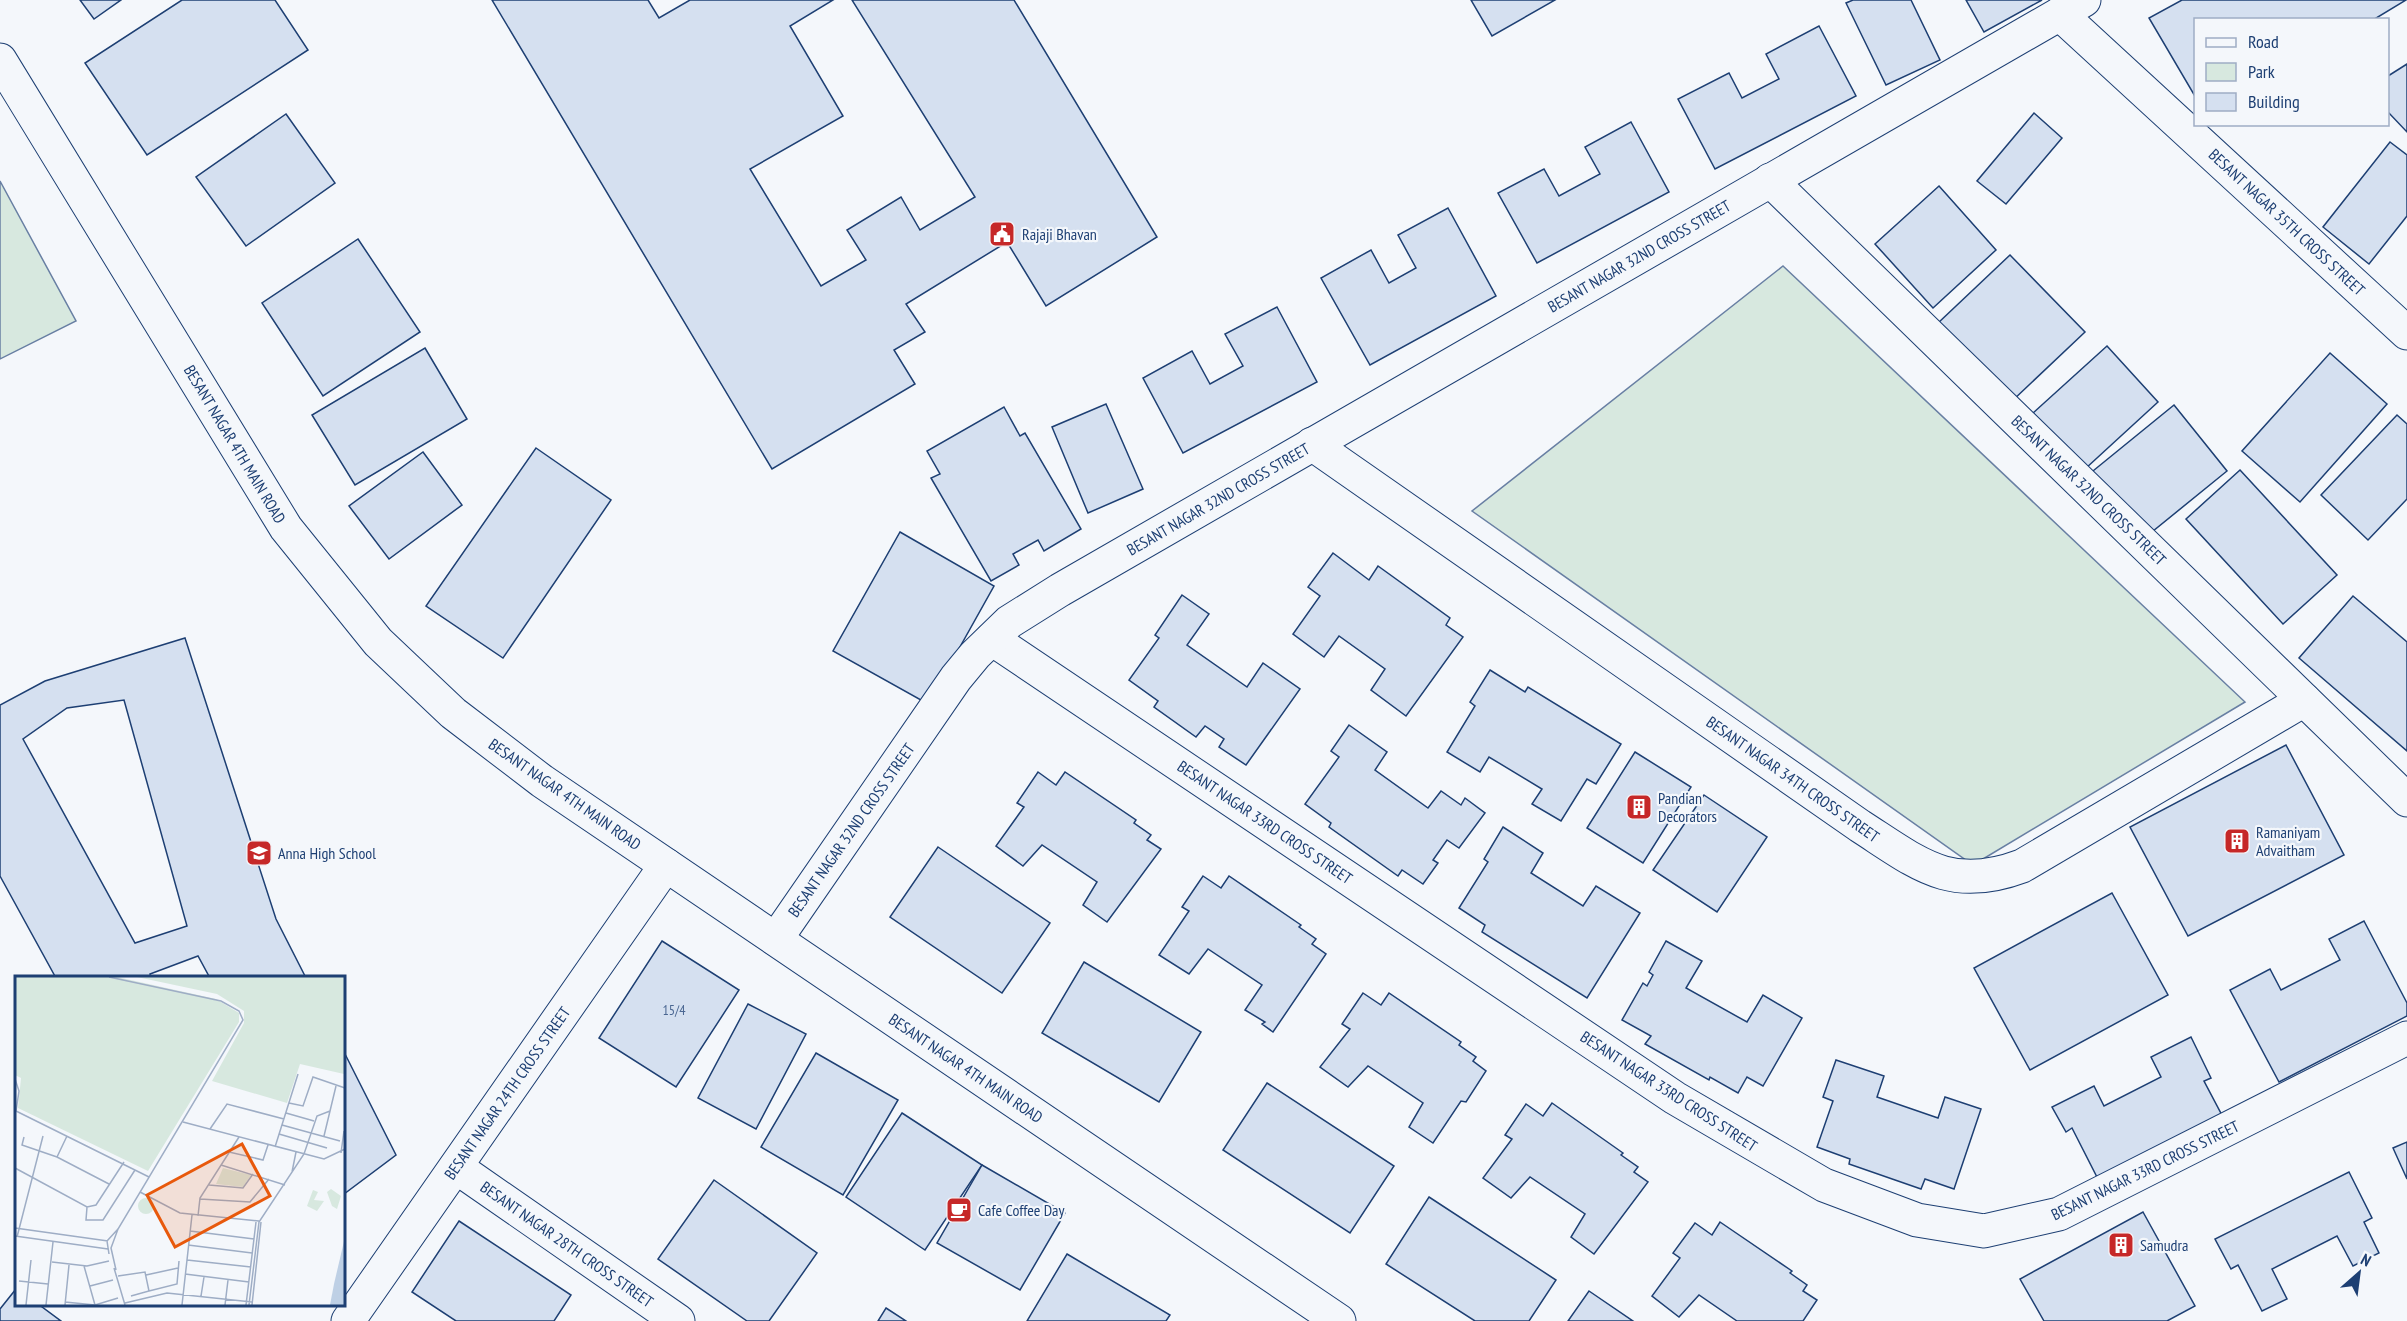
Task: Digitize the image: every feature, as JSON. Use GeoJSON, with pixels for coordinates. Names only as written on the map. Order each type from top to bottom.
{"type":"FeatureCollection","features":[{"type":"Feature","properties":{"kind":"street","name":"BESANT NAGAR 32ND CROSS STREET"},"geometry":{"type":"LineString","coordinates":[[776,939],[956,678],[1009,622],[1312,444],[2072,7]]}},
{"type":"Feature","properties":{"kind":"street","name":"BESANT NAGAR 35TH CROSS STREET"},"geometry":{"type":"LineString","coordinates":[[2072,7],[2194,126]]}},
{"type":"Feature","properties":{"kind":"street","name":"BESANT NAGAR 4TH MAIN ROAD"},"geometry":{"type":"LineString","coordinates":[[0,60],[286,528],[378,642],[453,713],[542,781],[1340,1321]]}},
{"type":"Feature","properties":{"kind":"street","name":"BESANT NAGAR 35TH CROSS STREET"},"geometry":{"type":"LineString","coordinates":[[2194,126],[2407,333]]}},
{"type":"Feature","properties":{"kind":"street","name":"BESANT NAGAR 32ND CROSS STREET"},"geometry":{"type":"LineString","coordinates":[[1770,180],[2407,800]]}},
{"type":"Feature","properties":{"kind":"street","name":"BESANT NAGAR 34TH CROSS STREET"},"geometry":{"type":"LineString","coordinates":[[1312,444],[1860,826],[1915,862],[1960,878],[1993,877],[2022,866],[2304,700]]}},
{"type":"Feature","properties":{"kind":"street","name":"BESANT NAGAR 33RD CROSS STREET"},"geometry":{"type":"LineString","coordinates":[[992,639],[1675,1098],[1824,1185],[1917,1220],[1984,1231],[2059,1214],[2407,1038]]}},
{"type":"Feature","properties":{"kind":"street","name":"BESANT NAGAR 24TH CROSS STREET"},"geometry":{"type":"LineString","coordinates":[[348,1321],[666,865]]}},
{"type":"Feature","properties":{"kind":"street","name":"BESANT NAGAR 28TH CROSS STREET"},"geometry":{"type":"LineString","coordinates":[[456,1167],[678,1321]]}},
{"type":"Feature","properties":{"kind":"green space"},"geometry":{"type":"Polygon","coordinates":[[[0,181],[76,321],[0,359],[0,181]]]}},
{"type":"Feature","properties":{"kind":"green space"},"geometry":{"type":"Polygon","coordinates":[[[1783,266],[2245,702],[1973,865],[1472,511],[1783,266]]]}},
{"type":"Feature","properties":{"kind":"building"},"geometry":{"type":"Polygon","coordinates":[[[80,0],[121,0],[94,19],[80,0]]]}},
{"type":"Feature","properties":{"kind":"building"},"geometry":{"type":"Polygon","coordinates":[[[182,0],[275,0],[308,50],[147,155],[85,63],[182,0]]]}},
{"type":"Feature","properties":{"kind":"building","name":"Rajaji Bhavan"},"geometry":{"type":"Polygon","coordinates":[[[492,0],[648,0],[659,18],[690,0],[833,0],[790,26],[843,116],[750,169],[821,286],[866,260],[847,230],[901,197],[920,230],[975,197],[852,0],[1014,0],[1157,237],[1046,306],[1007,242],[906,304],[925,332],[894,350],[915,384],[772,469],[492,0]]]}},
{"type":"Feature","properties":{"kind":"building"},"geometry":{"type":"Polygon","coordinates":[[[1471,0],[1555,0],[1492,36],[1471,0]]]}},
{"type":"Feature","properties":{"kind":"building"},"geometry":{"type":"Polygon","coordinates":[[[1853,0],[1911,0],[1940,60],[1886,85],[1846,3],[1853,0]]]}},
{"type":"Feature","properties":{"kind":"building"},"geometry":{"type":"Polygon","coordinates":[[[1966,0],[2042,0],[1984,32],[1966,0]]]}},
{"type":"Feature","properties":{"kind":"building"},"geometry":{"type":"Polygon","coordinates":[[[2182,0],[2406,0],[2376,18],[2194,18],[2194,95],[2149,18],[2182,0]]]}},
{"type":"Feature","properties":{"kind":"building"},"geometry":{"type":"Polygon","coordinates":[[[1819,26],[1856,96],[1715,169],[1678,99],[1729,73],[1742,98],[1779,79],[1766,54],[1819,26]]]}},
{"type":"Feature","properties":{"kind":"building"},"geometry":{"type":"Polygon","coordinates":[[[2407,64],[2407,132],[2389,113],[2389,75],[2407,64]]]}},
{"type":"Feature","properties":{"kind":"building"},"geometry":{"type":"Polygon","coordinates":[[[2034,113],[2062,138],[2006,204],[1977,181],[2034,113]]]}},
{"type":"Feature","properties":{"kind":"building"},"geometry":{"type":"Polygon","coordinates":[[[286,114],[335,183],[246,246],[196,177],[286,114]]]}},
{"type":"Feature","properties":{"kind":"building"},"geometry":{"type":"Polygon","coordinates":[[[1631,122],[1669,192],[1537,263],[1498,193],[1544,169],[1559,196],[1600,174],[1585,147],[1631,122]]]}},
{"type":"Feature","properties":{"kind":"building"},"geometry":{"type":"Polygon","coordinates":[[[2390,142],[2407,155],[2407,216],[2369,264],[2323,227],[2390,142]]]}},
{"type":"Feature","properties":{"kind":"building"},"geometry":{"type":"Polygon","coordinates":[[[1939,186],[1996,250],[1933,308],[1875,244],[1939,186]]]}},
{"type":"Feature","properties":{"kind":"building"},"geometry":{"type":"Polygon","coordinates":[[[1448,208],[1496,296],[1370,365],[1321,278],[1371,250],[1389,283],[1416,268],[1398,235],[1448,208]]]}},
{"type":"Feature","properties":{"kind":"building"},"geometry":{"type":"Polygon","coordinates":[[[358,239],[420,332],[323,396],[262,303],[358,239]]]}},
{"type":"Feature","properties":{"kind":"building"},"geometry":{"type":"Polygon","coordinates":[[[2010,255],[2085,332],[2011,402],[1937,324],[2010,255]]]}},
{"type":"Feature","properties":{"kind":"building"},"geometry":{"type":"Polygon","coordinates":[[[1277,307],[1317,382],[1183,453],[1143,378],[1192,351],[1210,384],[1243,366],[1225,334],[1277,307]]]}},
{"type":"Feature","properties":{"kind":"building"},"geometry":{"type":"Polygon","coordinates":[[[2107,346],[2158,402],[2085,469],[2033,413],[2107,346]]]}},
{"type":"Feature","properties":{"kind":"building"},"geometry":{"type":"Polygon","coordinates":[[[425,348],[467,419],[355,485],[312,415],[425,348]]]}},
{"type":"Feature","properties":{"kind":"building"},"geometry":{"type":"Polygon","coordinates":[[[2330,353],[2387,404],[2300,502],[2242,451],[2330,353]]]}},
{"type":"Feature","properties":{"kind":"building"},"geometry":{"type":"Polygon","coordinates":[[[1106,404],[1143,489],[1088,513],[1052,427],[1106,404]]]}},
{"type":"Feature","properties":{"kind":"building"},"geometry":{"type":"Polygon","coordinates":[[[2174,405],[2227,471],[2142,540],[2088,475],[2174,405]]]}},
{"type":"Feature","properties":{"kind":"building"},"geometry":{"type":"Polygon","coordinates":[[[1004,407],[1020,436],[1025,433],[1081,529],[1044,551],[1038,540],[1013,554],[1019,565],[991,581],[931,478],[940,474],[927,451],[1004,407]]]}},
{"type":"Feature","properties":{"kind":"building"},"geometry":{"type":"Polygon","coordinates":[[[2397,415],[2407,424],[2407,499],[2368,540],[2321,495],[2397,415]]]}},
{"type":"Feature","properties":{"kind":"building"},"geometry":{"type":"Polygon","coordinates":[[[536,448],[611,500],[503,658],[426,606],[536,448]]]}},
{"type":"Feature","properties":{"kind":"building"},"geometry":{"type":"Polygon","coordinates":[[[423,452],[462,505],[389,559],[349,506],[423,452]]]}},
{"type":"Feature","properties":{"kind":"building"},"geometry":{"type":"Polygon","coordinates":[[[2240,470],[2337,575],[2283,624],[2186,519],[2240,470]]]}},
{"type":"Feature","properties":{"kind":"building"},"geometry":{"type":"Polygon","coordinates":[[[900,532],[994,586],[928,704],[833,651],[900,532]]]}},
{"type":"Feature","properties":{"kind":"building"},"geometry":{"type":"Polygon","coordinates":[[[1333,553],[1369,580],[1378,566],[1450,618],[1446,625],[1463,637],[1406,716],[1371,690],[1385,669],[1339,636],[1324,657],[1293,634],[1320,596],[1308,587],[1333,553]]]}},
{"type":"Feature","properties":{"kind":"building"},"geometry":{"type":"Polygon","coordinates":[[[1182,595],[1209,614],[1187,645],[1247,687],[1263,663],[1300,689],[1246,765],[1219,747],[1224,739],[1205,726],[1196,737],[1154,707],[1158,701],[1129,680],[1159,638],[1155,635],[1182,595]]]}},
{"type":"Feature","properties":{"kind":"building"},"geometry":{"type":"Polygon","coordinates":[[[2353,596],[2407,642],[2407,751],[2299,658],[2353,596]]]}},
{"type":"Feature","properties":{"kind":"building"},"geometry":{"type":"Polygon","coordinates":[[[185,638],[276,919],[305,976],[209,976],[198,956],[150,974],[150,976],[55,976],[0,876],[0,705],[45,681],[185,638]],[[124,700],[67,708],[23,739],[135,943],[187,926],[124,700]]]}},
{"type":"Feature","properties":{"kind":"building"},"geometry":{"type":"Polygon","coordinates":[[[1490,670],[1525,692],[1528,687],[1621,744],[1596,784],[1587,779],[1561,821],[1532,804],[1542,789],[1489,757],[1480,772],[1447,752],[1475,706],[1470,702],[1490,670]]]}},
{"type":"Feature","properties":{"kind":"building"},"geometry":{"type":"Polygon","coordinates":[[[1349,725],[1387,752],[1375,770],[1428,808],[1441,791],[1461,805],[1465,798],[1485,813],[1459,848],[1447,840],[1433,860],[1438,863],[1423,884],[1402,870],[1398,876],[1329,827],[1331,823],[1305,804],[1339,757],[1331,751],[1349,725]]]}},
{"type":"Feature","properties":{"kind":"building","name":"Ramaniyam Advaitham"},"geometry":{"type":"Polygon","coordinates":[[[2286,745],[2344,855],[2188,936],[2130,827],[2286,745]]]}},
{"type":"Feature","properties":{"kind":"building","name":"Pandian Decorators"},"geometry":{"type":"Polygon","coordinates":[[[1635,752],[1691,787],[1643,863],[1587,828],[1635,752]]]}},
{"type":"Feature","properties":{"kind":"building"},"geometry":{"type":"Polygon","coordinates":[[[1038,772],[1056,785],[1065,772],[1136,820],[1134,823],[1151,835],[1147,840],[1161,849],[1107,922],[1083,905],[1097,882],[1042,845],[1023,866],[996,846],[1024,807],[1017,803],[1038,772]]]}},
{"type":"Feature","properties":{"kind":"building"},"geometry":{"type":"Polygon","coordinates":[[[1704,795],[1767,837],[1717,912],[1653,870],[1704,795]]]}},
{"type":"Feature","properties":{"kind":"building"},"geometry":{"type":"Polygon","coordinates":[[[1503,827],[1543,853],[1531,873],[1583,906],[1596,886],[1640,913],[1587,998],[1482,932],[1485,925],[1459,908],[1488,862],[1484,859],[1503,827]]]}},
{"type":"Feature","properties":{"kind":"building"},"geometry":{"type":"Polygon","coordinates":[[[938,847],[1050,923],[1002,993],[890,917],[938,847]]]}},
{"type":"Feature","properties":{"kind":"building"},"geometry":{"type":"Polygon","coordinates":[[[1203,876],[1221,888],[1229,876],[1301,925],[1299,927],[1316,939],[1312,944],[1326,954],[1273,1032],[1262,1024],[1265,1022],[1245,1010],[1262,985],[1208,949],[1189,974],[1159,955],[1189,911],[1182,907],[1203,876]]]}},
{"type":"Feature","properties":{"kind":"building"},"geometry":{"type":"Polygon","coordinates":[[[2112,893],[2168,995],[2030,1070],[1974,968],[2112,893]]]}},
{"type":"Feature","properties":{"kind":"building"},"geometry":{"type":"Polygon","coordinates":[[[2364,921],[2407,1003],[2407,1016],[2279,1082],[2230,990],[2270,969],[2281,990],[2340,960],[2329,939],[2364,921]]]}},
{"type":"Feature","properties":{"kind":"building"},"geometry":{"type":"Polygon","coordinates":[[[662,941],[739,990],[676,1087],[599,1038],[662,941]]]}},
{"type":"Feature","properties":{"kind":"building"},"geometry":{"type":"Polygon","coordinates":[[[1666,941],[1702,961],[1686,988],[1747,1022],[1763,995],[1802,1018],[1763,1086],[1747,1077],[1738,1093],[1710,1077],[1709,1080],[1645,1044],[1651,1036],[1622,1020],[1643,983],[1647,986],[1653,975],[1649,972],[1666,941]]]}},
{"type":"Feature","properties":{"kind":"building"},"geometry":{"type":"Polygon","coordinates":[[[1084,962],[1201,1032],[1159,1102],[1042,1033],[1084,962]]]}},
{"type":"Feature","properties":{"kind":"building"},"geometry":{"type":"Polygon","coordinates":[[[1363,993],[1381,1005],[1389,993],[1461,1042],[1459,1045],[1476,1057],[1473,1061],[1486,1071],[1466,1102],[1461,1101],[1433,1143],[1409,1127],[1423,1103],[1368,1066],[1348,1087],[1320,1067],[1350,1029],[1342,1024],[1363,993]]]}},
{"type":"Feature","properties":{"kind":"building"},"geometry":{"type":"Polygon","coordinates":[[[748,1004],[806,1034],[756,1129],[698,1098],[748,1004]]]}},
{"type":"Feature","properties":{"kind":"building"},"geometry":{"type":"Polygon","coordinates":[[[2191,1037],[2211,1078],[2204,1081],[2225,1121],[2100,1183],[2072,1128],[2066,1132],[2052,1107],[2094,1086],[2104,1106],[2161,1077],[2151,1057],[2191,1037]]]}},
{"type":"Feature","properties":{"kind":"building"},"geometry":{"type":"Polygon","coordinates":[[[816,1053],[898,1100],[843,1195],[761,1147],[816,1053]]]}},
{"type":"Feature","properties":{"kind":"building"},"geometry":{"type":"Polygon","coordinates":[[[345,1054],[396,1155],[345,1193],[345,1054]]]}},
{"type":"Feature","properties":{"kind":"building"},"geometry":{"type":"Polygon","coordinates":[[[1836,1060],[1884,1076],[1877,1097],[1938,1118],[1945,1097],[1981,1109],[1954,1189],[1925,1179],[1921,1189],[1849,1164],[1850,1159],[1817,1147],[1833,1101],[1823,1097],[1836,1060]]]}},
{"type":"Feature","properties":{"kind":"building"},"geometry":{"type":"Polygon","coordinates":[[[1267,1083],[1394,1166],[1350,1233],[1223,1150],[1267,1083]]]}},
{"type":"Feature","properties":{"kind":"building"},"geometry":{"type":"Polygon","coordinates":[[[1552,1103],[1623,1153],[1621,1155],[1638,1167],[1634,1172],[1648,1182],[1594,1254],[1571,1237],[1585,1214],[1530,1177],[1511,1198],[1483,1178],[1512,1139],[1505,1135],[1526,1104],[1543,1116],[1552,1103]]]}},
{"type":"Feature","properties":{"kind":"building"},"geometry":{"type":"Polygon","coordinates":[[[902,1113],[982,1165],[925,1250],[846,1197],[902,1113]]]}},
{"type":"Feature","properties":{"kind":"building"},"geometry":{"type":"Polygon","coordinates":[[[2407,1142],[2407,1179],[2393,1148],[2407,1142]]]}},
{"type":"Feature","properties":{"kind":"building"},"geometry":{"type":"Polygon","coordinates":[[[982,1165],[1065,1213],[1020,1290],[937,1243],[982,1165]]]}},
{"type":"Feature","properties":{"kind":"building"},"geometry":{"type":"Polygon","coordinates":[[[2349,1172],[2372,1218],[2364,1222],[2379,1253],[2353,1266],[2337,1236],[2272,1269],[2287,1299],[2262,1311],[2238,1265],[2231,1269],[2215,1239],[2349,1172]]]}},
{"type":"Feature","properties":{"kind":"building"},"geometry":{"type":"Polygon","coordinates":[[[714,1180],[817,1253],[769,1321],[747,1321],[658,1259],[714,1180]]]}},
{"type":"Feature","properties":{"kind":"building"},"geometry":{"type":"Polygon","coordinates":[[[1429,1197],[1556,1280],[1529,1321],[1475,1321],[1386,1264],[1429,1197]]]}},
{"type":"Feature","properties":{"kind":"building","name":"Samudra"},"geometry":{"type":"Polygon","coordinates":[[[2143,1212],[2195,1306],[2167,1321],[2044,1321],[2020,1279],[2143,1212]]]}},
{"type":"Feature","properties":{"kind":"building"},"geometry":{"type":"Polygon","coordinates":[[[459,1221],[571,1295],[554,1321],[456,1321],[412,1292],[459,1221]]]}},
{"type":"Feature","properties":{"kind":"building"},"geometry":{"type":"Polygon","coordinates":[[[1720,1222],[1792,1271],[1790,1273],[1807,1285],[1803,1291],[1817,1300],[1803,1321],[1737,1321],[1699,1295],[1679,1317],[1652,1296],[1680,1258],[1673,1253],[1695,1223],[1712,1235],[1720,1222]]]}},
{"type":"Feature","properties":{"kind":"building"},"geometry":{"type":"Polygon","coordinates":[[[1067,1254],[1170,1315],[1166,1321],[1027,1321],[1067,1254]]]}},
{"type":"Feature","properties":{"kind":"building"},"geometry":{"type":"Polygon","coordinates":[[[15,1290],[15,1306],[41,1306],[61,1321],[0,1321],[0,1309],[15,1290]]]}},
{"type":"Feature","properties":{"kind":"building"},"geometry":{"type":"Polygon","coordinates":[[[1589,1291],[1633,1321],[1568,1321],[1589,1291]]]}},
{"type":"Feature","properties":{"kind":"building"},"geometry":{"type":"Polygon","coordinates":[[[886,1308],[906,1321],[878,1321],[886,1308]]]}},
{"type":"Feature","properties":{"kind":"place","name":"Rajaji Bhavan"},"geometry":{"type":"Point","coordinates":[1002,234]}},
{"type":"Feature","properties":{"kind":"place","name":"Pandian Decorators"},"geometry":{"type":"Point","coordinates":[1639,807]}},
{"type":"Feature","properties":{"kind":"place","name":"Ramaniyam Advaitham"},"geometry":{"type":"Point","coordinates":[2237,841]}},
{"type":"Feature","properties":{"kind":"place","name":"Anna High School"},"geometry":{"type":"Point","coordinates":[259,853]}},
{"type":"Feature","properties":{"kind":"place","name":"Cafe Coffee Day"},"geometry":{"type":"Point","coordinates":[959,1210]}},
{"type":"Feature","properties":{"kind":"place","name":"Samudra"},"geometry":{"type":"Point","coordinates":[2121,1245]}}]}
